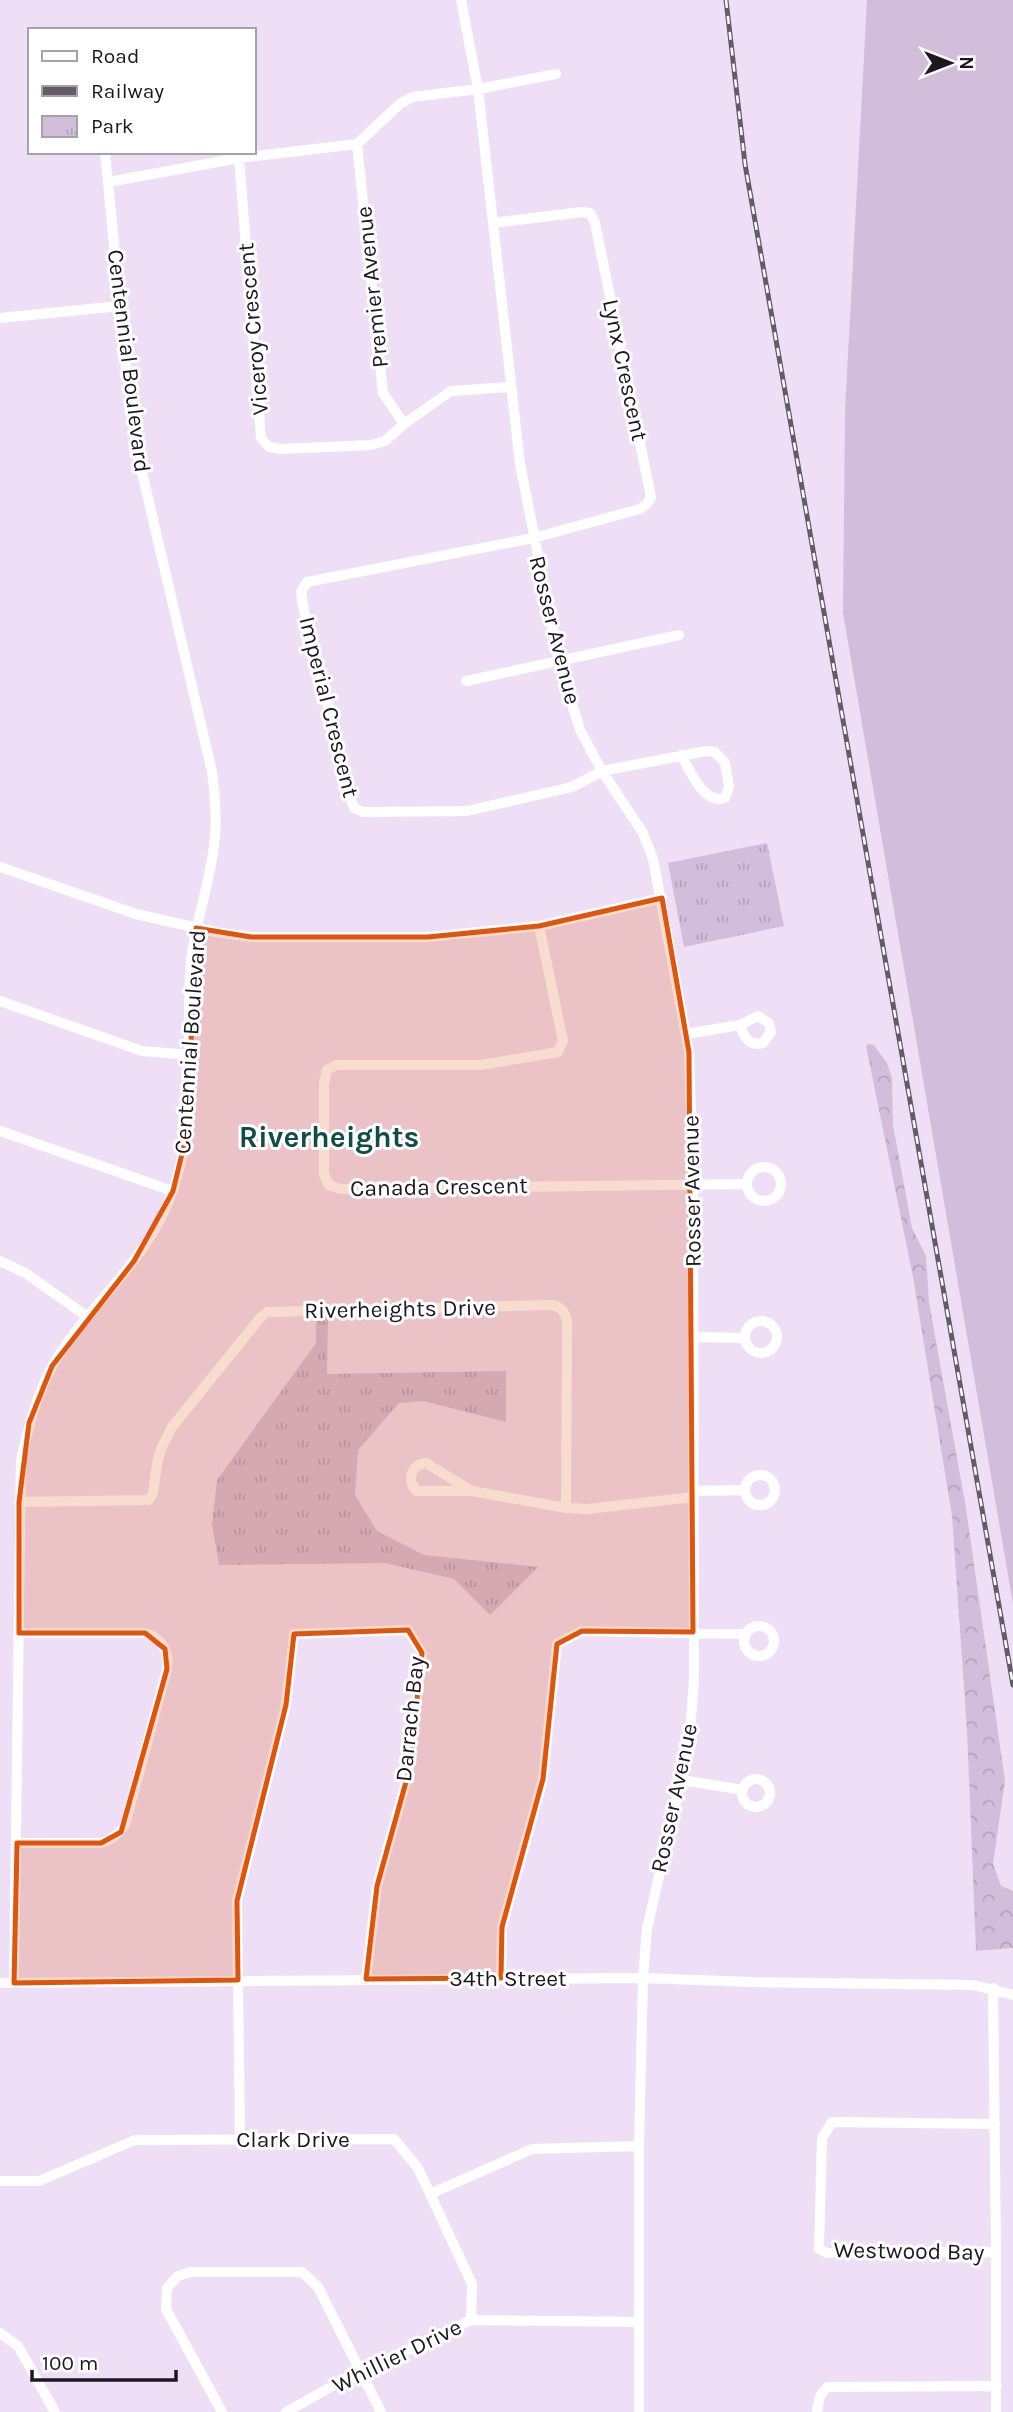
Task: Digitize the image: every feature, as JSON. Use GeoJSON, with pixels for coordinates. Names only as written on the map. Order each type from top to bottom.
{"type":"FeatureCollection","features":[{"type":"Feature","properties":{"kind":"street","name":"Rosser Avenue"},"geometry":{"type":"LineString","coordinates":[[461,0],[478,89],[520,464],[559,662],[580,730],[602,771],[643,833],[653,859],[689,1052],[693,1183],[692,1716],[682,1780],[647,1929],[643,1978],[639,2146],[639,2412]]}},
{"type":"Feature","properties":{"kind":"street"},"geometry":{"type":"LineString","coordinates":[[108,182],[239,158],[356,144],[401,103],[413,97],[478,89],[556,74]]}},
{"type":"Feature","properties":{"kind":"street","name":"Premier Avenue"},"geometry":{"type":"LineString","coordinates":[[356,144],[383,393],[404,424]]}},
{"type":"Feature","properties":{"kind":"street","name":"Centennial Boulevard"},"geometry":{"type":"LineString","coordinates":[[15,1983],[21,1461],[29,1423],[40,1392],[66,1344],[151,1236],[173,1191],[187,1133],[189,986],[196,928],[215,838],[212,772],[137,451],[105,154]]}},
{"type":"Feature","properties":{"kind":"street","name":"Viceroy Crescent"},"geometry":{"type":"LineString","coordinates":[[239,158],[261,438],[269,447],[281,449],[371,445],[385,441],[451,391],[512,387]]}},
{"type":"Feature","properties":{"kind":"street","name":"Lynx Crescent"},"geometry":{"type":"LineString","coordinates":[[493,223],[582,212],[590,214],[595,223],[650,489],[651,497],[640,509],[533,538]]}},
{"type":"Feature","properties":{"kind":"street"},"geometry":{"type":"LineString","coordinates":[[0,318],[120,306]]}},
{"type":"Feature","properties":{"kind":"street","name":"Imperial Crescent"},"geometry":{"type":"LineString","coordinates":[[533,538],[307,582],[301,592],[303,606],[351,799],[354,808],[363,812],[467,811],[572,787],[602,771]]}},
{"type":"Feature","properties":{"kind":"street"},"geometry":{"type":"LineString","coordinates":[[466,681],[679,635]]}},
{"type":"Feature","properties":{"kind":"street"},"geometry":{"type":"LineString","coordinates":[[602,771],[681,755],[715,752],[725,763],[729,787],[725,798],[717,800],[706,795],[681,755]]}},
{"type":"Feature","properties":{"kind":"street"},"geometry":{"type":"LineString","coordinates":[[0,867],[136,914],[251,937],[428,937],[539,926],[662,898]]}},
{"type":"Feature","properties":{"kind":"street","name":"Canada Crescent"},"geometry":{"type":"LineString","coordinates":[[539,926],[563,1041],[558,1052],[481,1065],[336,1065],[327,1070],[324,1083],[324,1175],[329,1185],[340,1189],[693,1183]]}},
{"type":"Feature","properties":{"kind":"street"},"geometry":{"type":"LineString","coordinates":[[0,1001],[142,1051],[190,1055]]}},
{"type":"Feature","properties":{"kind":"street"},"geometry":{"type":"LineString","coordinates":[[686,1034],[740,1025]]}},
{"type":"Feature","properties":{"kind":"street"},"geometry":{"type":"LineString","coordinates":[[0,1131],[173,1191]]}},
{"type":"Feature","properties":{"kind":"street"},"geometry":{"type":"LineString","coordinates":[[693,1183],[746,1184]]}},
{"type":"Feature","properties":{"kind":"street"},"geometry":{"type":"LineString","coordinates":[[0,1261],[25,1273],[88,1317]]}},
{"type":"Feature","properties":{"kind":"street","name":"Riverheights Drive"},"geometry":{"type":"LineString","coordinates":[[19,1502],[149,1500],[153,1493],[159,1457],[172,1427],[267,1312],[552,1305],[560,1307],[568,1321],[566,1507]]}},
{"type":"Feature","properties":{"kind":"street"},"geometry":{"type":"LineString","coordinates":[[693,1337],[745,1338]]}},
{"type":"Feature","properties":{"kind":"street"},"geometry":{"type":"LineString","coordinates":[[472,1491],[426,1462],[414,1466],[411,1482],[417,1491],[472,1491],[566,1507],[615,1507],[693,1494],[744,1490]]}},
{"type":"Feature","properties":{"kind":"street","name":"Darrach Bay"},"geometry":{"type":"LineString","coordinates":[[238,1980],[237,1901],[286,1705],[293,1634],[408,1630],[422,1653],[409,1771],[377,1886],[366,1979]]}},
{"type":"Feature","properties":{"kind":"street"},"geometry":{"type":"LineString","coordinates":[[501,1978],[502,1927],[543,1779],[557,1644],[582,1631],[746,1634]]}},
{"type":"Feature","properties":{"kind":"street"},"geometry":{"type":"LineString","coordinates":[[17,1843],[101,1843],[121,1832],[167,1668],[168,1656],[155,1636],[145,1633],[19,1633]]}},
{"type":"Feature","properties":{"kind":"street"},"geometry":{"type":"LineString","coordinates":[[682,1780],[743,1790]]}},
{"type":"Feature","properties":{"kind":"street","name":"34th Street"},"geometry":{"type":"LineString","coordinates":[[0,1983],[643,1978],[973,1984],[1013,1995]]}},
{"type":"Feature","properties":{"kind":"street"},"geometry":{"type":"LineString","coordinates":[[238,1980],[240,2138]]}},
{"type":"Feature","properties":{"kind":"street"},"geometry":{"type":"LineString","coordinates":[[993,1988],[996,2412]]}},
{"type":"Feature","properties":{"kind":"street","name":"Westwood Bay"},"geometry":{"type":"LineString","coordinates":[[995,2124],[832,2122],[822,2138],[819,2249],[827,2253],[996,2252]]}},
{"type":"Feature","properties":{"kind":"street","name":"Clark Drive"},"geometry":{"type":"LineString","coordinates":[[0,2182],[39,2182],[135,2140],[394,2139],[418,2168],[472,2284],[471,2320]]}},
{"type":"Feature","properties":{"kind":"street"},"geometry":{"type":"LineString","coordinates":[[430,2194],[532,2149],[639,2146]]}},
{"type":"Feature","properties":{"kind":"street"},"geometry":{"type":"LineString","coordinates":[[222,2412],[166,2309],[167,2288],[178,2276],[191,2272],[302,2272],[318,2287],[381,2412]]}},
{"type":"Feature","properties":{"kind":"street","name":"Whillier Drive"},"geometry":{"type":"LineString","coordinates":[[286,2412],[362,2370],[471,2320],[639,2322]]}},
{"type":"Feature","properties":{"kind":"street"},"geometry":{"type":"LineString","coordinates":[[0,2333],[18,2346],[55,2412]]}},
{"type":"Feature","properties":{"kind":"street"},"geometry":{"type":"LineString","coordinates":[[817,2412],[820,2396],[827,2387],[997,2386]]}},
{"type":"Feature","properties":{"kind":"highlighted area"},"geometry":{"type":"Polygon","coordinates":[[[662,898],[689,1052],[693,1632],[582,1631],[557,1644],[543,1779],[502,1927],[501,1978],[366,1979],[377,1886],[409,1771],[422,1653],[408,1630],[294,1634],[286,1705],[237,1901],[238,1980],[14,1983],[17,1843],[101,1843],[121,1832],[167,1669],[165,1649],[145,1633],[19,1633],[19,1502],[29,1423],[52,1366],[134,1261],[173,1191],[187,1133],[196,928],[251,937],[428,937],[539,926],[662,898]]]}},
{"type":"Feature","properties":{"kind":"green space"},"geometry":{"type":"Polygon","coordinates":[[[867,0],[1013,0],[1013,1604],[843,613],[845,410],[867,0]]]}},
{"type":"Feature","properties":{"kind":"green space"},"geometry":{"type":"Polygon","coordinates":[[[767,843],[784,926],[684,947],[668,863],[767,843]]]}},
{"type":"Feature","properties":{"kind":"green space"},"geometry":{"type":"Polygon","coordinates":[[[874,1045],[887,1063],[892,1078],[893,1125],[912,1228],[926,1256],[929,1302],[966,1508],[1005,1781],[993,1864],[1001,1886],[1013,1891],[1013,1948],[976,1951],[967,1731],[952,1516],[913,1277],[866,1046],[874,1045]]]}},
{"type":"Feature","properties":{"kind":"green space"},"geometry":{"type":"Polygon","coordinates":[[[316,1311],[328,1312],[327,1374],[506,1371],[506,1422],[423,1401],[399,1403],[358,1450],[355,1495],[377,1531],[424,1555],[538,1567],[490,1615],[454,1579],[385,1563],[219,1565],[212,1525],[217,1480],[316,1343],[316,1311]]]}},
{"type":"Feature","properties":{"kind":"railway"},"geometry":{"type":"LineString","coordinates":[[726,0],[745,164],[1013,1685]]}},
{"type":"Feature","properties":{"kind":"district","name":"Riverheights"},"geometry":{"type":"Point","coordinates":[329,1137]}}]}
